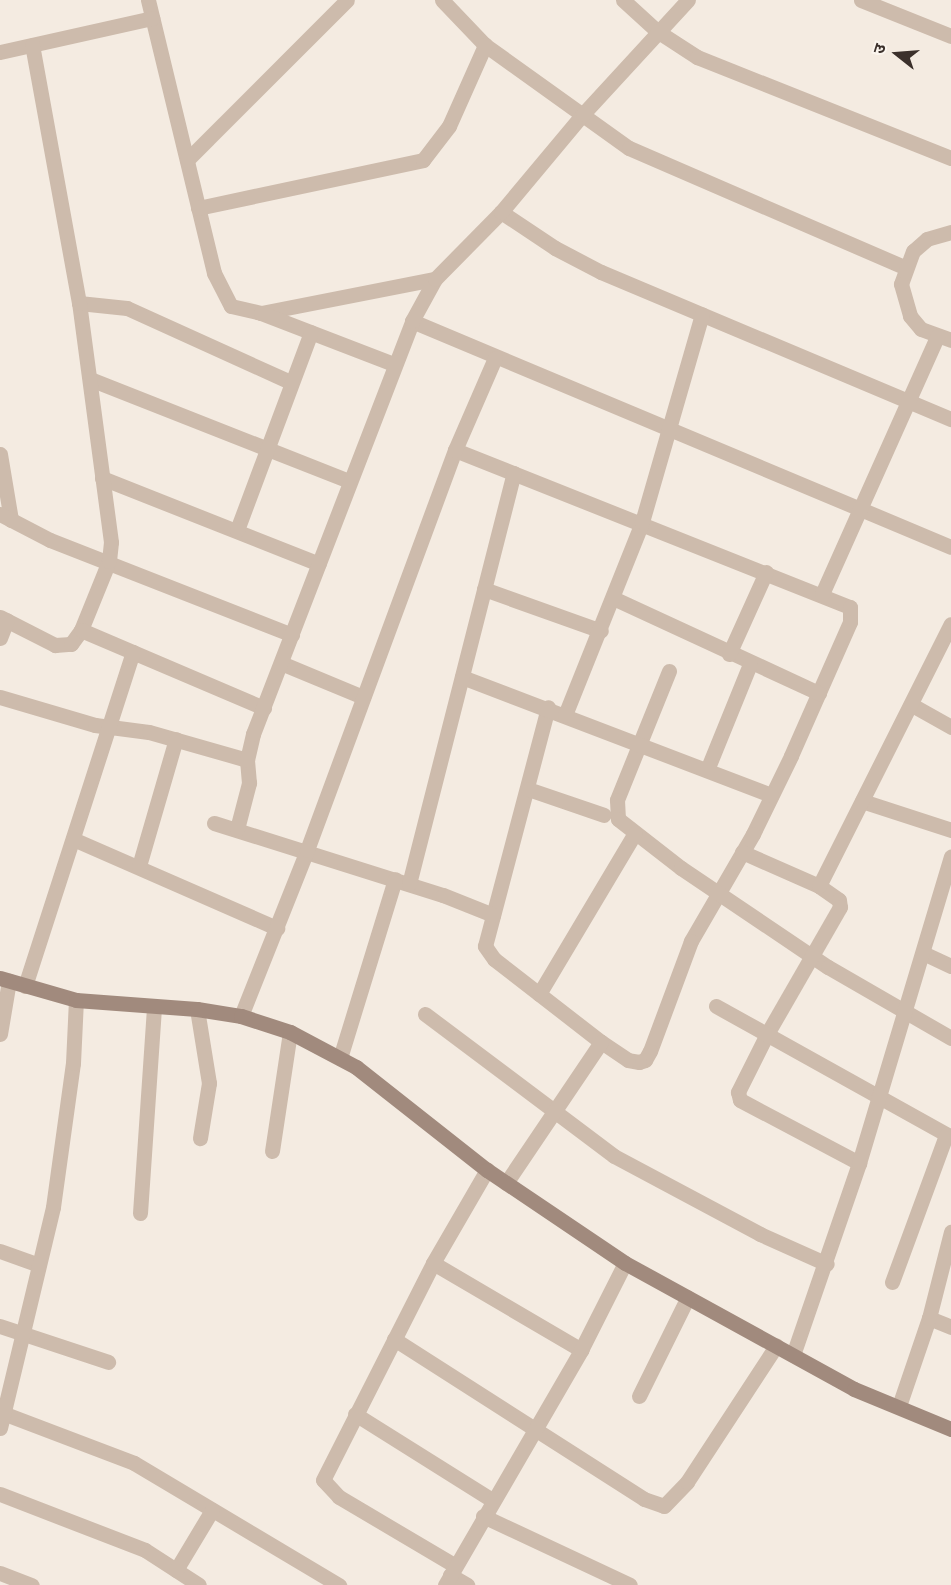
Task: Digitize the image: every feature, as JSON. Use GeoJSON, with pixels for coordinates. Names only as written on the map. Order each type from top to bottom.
{"type":"FeatureCollection","features":[{"type":"Feature","properties":{"kind":"main road"},"geometry":{"type":"LineString","coordinates":[[4,980],[76,1000],[197,1009],[241,1016],[290,1032],[340,1058],[487,1170],[625,1263],[854,1389],[951,1429]]}},
{"type":"Feature","properties":{"kind":"street"},"geometry":{"type":"LineString","coordinates":[[148,0],[198,208],[223,296],[231,306],[243,312],[261,313],[435,279]]}},
{"type":"Feature","properties":{"kind":"street"},"geometry":{"type":"LineString","coordinates":[[187,160],[346,0]]}},
{"type":"Feature","properties":{"kind":"street"},"geometry":{"type":"LineString","coordinates":[[442,0],[485,45],[653,162],[904,267]]}},
{"type":"Feature","properties":{"kind":"street"},"geometry":{"type":"LineString","coordinates":[[623,0],[657,31],[696,57],[951,158]]}},
{"type":"Feature","properties":{"kind":"street"},"geometry":{"type":"LineString","coordinates":[[237,829],[249,783],[247,760],[264,708],[320,564],[393,364],[412,321],[435,279],[501,212],[583,114],[657,31],[688,0]]}},
{"type":"Feature","properties":{"kind":"street"},"geometry":{"type":"LineString","coordinates":[[861,0],[949,31]]}},
{"type":"Feature","properties":{"kind":"street"},"geometry":{"type":"LineString","coordinates":[[0,52],[152,18]]}},
{"type":"Feature","properties":{"kind":"street"},"geometry":{"type":"LineString","coordinates":[[0,638],[4,619],[63,646],[71,644],[81,630],[109,561],[109,518],[80,303],[32,45]]}},
{"type":"Feature","properties":{"kind":"street"},"geometry":{"type":"LineString","coordinates":[[198,208],[423,160],[449,126],[485,45]]}},
{"type":"Feature","properties":{"kind":"street"},"geometry":{"type":"LineString","coordinates":[[501,212],[555,248],[601,272],[951,419]]}},
{"type":"Feature","properties":{"kind":"street"},"geometry":{"type":"LineString","coordinates":[[822,594],[863,508],[908,400],[944,338],[910,316],[903,301],[904,267],[913,251],[927,239],[951,232]]}},
{"type":"Feature","properties":{"kind":"street"},"geometry":{"type":"LineString","coordinates":[[80,303],[127,308],[290,382]]}},
{"type":"Feature","properties":{"kind":"street"},"geometry":{"type":"LineString","coordinates":[[261,313],[393,364]]}},
{"type":"Feature","properties":{"kind":"street"},"geometry":{"type":"LineString","coordinates":[[565,715],[601,631],[642,522],[702,314]]}},
{"type":"Feature","properties":{"kind":"street"},"geometry":{"type":"LineString","coordinates":[[412,321],[495,358],[670,427],[951,547]]}},
{"type":"Feature","properties":{"kind":"street"},"geometry":{"type":"LineString","coordinates":[[237,530],[264,449],[310,332]]}},
{"type":"Feature","properties":{"kind":"street"},"geometry":{"type":"LineString","coordinates":[[241,1016],[308,850],[455,450],[495,358]]}},
{"type":"Feature","properties":{"kind":"street"},"geometry":{"type":"LineString","coordinates":[[90,379],[349,481]]}},
{"type":"Feature","properties":{"kind":"street"},"geometry":{"type":"LineString","coordinates":[[455,450],[845,603],[852,614],[819,693],[771,795],[742,852],[716,893],[676,975],[645,1060],[628,1060],[539,994],[488,952],[485,946],[548,707]]}},
{"type":"Feature","properties":{"kind":"street"},"geometry":{"type":"LineString","coordinates":[[0,454],[6,517],[50,540],[109,561],[292,635]]}},
{"type":"Feature","properties":{"kind":"street"},"geometry":{"type":"LineString","coordinates":[[340,1058],[402,881],[462,677],[514,473]]}},
{"type":"Feature","properties":{"kind":"street"},"geometry":{"type":"LineString","coordinates":[[102,478],[320,564]]}},
{"type":"Feature","properties":{"kind":"street"},"geometry":{"type":"LineString","coordinates":[[729,654],[766,572]]}},
{"type":"Feature","properties":{"kind":"street"},"geometry":{"type":"LineString","coordinates":[[484,589],[601,631]]}},
{"type":"Feature","properties":{"kind":"street"},"geometry":{"type":"LineString","coordinates":[[613,598],[750,664],[819,693]]}},
{"type":"Feature","properties":{"kind":"street"},"geometry":{"type":"LineString","coordinates":[[81,630],[264,708]]}},
{"type":"Feature","properties":{"kind":"street"},"geometry":{"type":"LineString","coordinates":[[819,886],[949,632]]}},
{"type":"Feature","properties":{"kind":"street"},"geometry":{"type":"LineString","coordinates":[[25,986],[133,652]]}},
{"type":"Feature","properties":{"kind":"street"},"geometry":{"type":"LineString","coordinates":[[281,663],[363,697]]}},
{"type":"Feature","properties":{"kind":"street"},"geometry":{"type":"LineString","coordinates":[[707,770],[750,664]]}},
{"type":"Feature","properties":{"kind":"street"},"geometry":{"type":"LineString","coordinates":[[669,671],[615,810],[618,819],[716,893],[812,956],[951,1038]]}},
{"type":"Feature","properties":{"kind":"street"},"geometry":{"type":"LineString","coordinates":[[462,677],[548,707],[641,747],[771,795]]}},
{"type":"Feature","properties":{"kind":"street"},"geometry":{"type":"LineString","coordinates":[[0,697],[95,725],[110,724],[176,739],[247,760]]}},
{"type":"Feature","properties":{"kind":"street"},"geometry":{"type":"LineString","coordinates":[[912,705],[951,727]]}},
{"type":"Feature","properties":{"kind":"street"},"geometry":{"type":"LineString","coordinates":[[139,866],[176,739]]}},
{"type":"Feature","properties":{"kind":"street"},"geometry":{"type":"LineString","coordinates":[[528,789],[604,815]]}},
{"type":"Feature","properties":{"kind":"street"},"geometry":{"type":"LineString","coordinates":[[862,801],[951,830]]}},
{"type":"Feature","properties":{"kind":"street"},"geometry":{"type":"LineString","coordinates":[[214,823],[308,850],[402,881],[493,915]]}},
{"type":"Feature","properties":{"kind":"street"},"geometry":{"type":"LineString","coordinates":[[539,994],[635,833]]}},
{"type":"Feature","properties":{"kind":"street"},"geometry":{"type":"LineString","coordinates":[[73,840],[139,866],[277,928]]}},
{"type":"Feature","properties":{"kind":"street"},"geometry":{"type":"LineString","coordinates":[[742,852],[819,886],[839,900],[840,907],[767,1034],[738,1092],[740,1100],[859,1163]]}},
{"type":"Feature","properties":{"kind":"street"},"geometry":{"type":"LineString","coordinates":[[793,1355],[827,1264],[859,1163],[951,856]]}},
{"type":"Feature","properties":{"kind":"street"},"geometry":{"type":"LineString","coordinates":[[923,953],[951,966]]}},
{"type":"Feature","properties":{"kind":"street"},"geometry":{"type":"LineString","coordinates":[[0,1034],[4,980]]}},
{"type":"Feature","properties":{"kind":"street"},"geometry":{"type":"LineString","coordinates":[[76,1000],[62,1157],[24,1334],[1,1418],[117,1455],[339,1585]]}},
{"type":"Feature","properties":{"kind":"street"},"geometry":{"type":"LineString","coordinates":[[140,1213],[154,1006]]}},
{"type":"Feature","properties":{"kind":"street"},"geometry":{"type":"LineString","coordinates":[[716,1006],[878,1099],[949,1136],[892,1282]]}},
{"type":"Feature","properties":{"kind":"street"},"geometry":{"type":"LineString","coordinates":[[197,1009],[209,1083],[200,1138]]}},
{"type":"Feature","properties":{"kind":"street"},"geometry":{"type":"LineString","coordinates":[[425,1014],[552,1112],[614,1156],[678,1191],[827,1264]]}},
{"type":"Feature","properties":{"kind":"street"},"geometry":{"type":"LineString","coordinates":[[272,1151],[290,1032]]}},
{"type":"Feature","properties":{"kind":"street"},"geometry":{"type":"LineString","coordinates":[[506,1183],[602,1041]]}},
{"type":"Feature","properties":{"kind":"street"},"geometry":{"type":"LineString","coordinates":[[467,1585],[327,1487],[324,1480],[326,1470],[394,1339],[487,1170]]}},
{"type":"Feature","properties":{"kind":"street"},"geometry":{"type":"LineString","coordinates":[[899,1406],[929,1318],[951,1232]]}},
{"type":"Feature","properties":{"kind":"street"},"geometry":{"type":"LineString","coordinates":[[0,1251],[39,1265]]}},
{"type":"Feature","properties":{"kind":"street"},"geometry":{"type":"LineString","coordinates":[[434,1263],[581,1350]]}},
{"type":"Feature","properties":{"kind":"street"},"geometry":{"type":"LineString","coordinates":[[450,1575],[534,1426],[581,1350],[625,1263]]}},
{"type":"Feature","properties":{"kind":"street"},"geometry":{"type":"LineString","coordinates":[[639,1396],[688,1297]]}},
{"type":"Feature","properties":{"kind":"street"},"geometry":{"type":"LineString","coordinates":[[929,1318],[951,1327]]}},
{"type":"Feature","properties":{"kind":"street"},"geometry":{"type":"LineString","coordinates":[[0,1326],[108,1362]]}},
{"type":"Feature","properties":{"kind":"street"},"geometry":{"type":"LineString","coordinates":[[394,1339],[534,1426],[644,1499],[664,1506],[687,1482],[776,1346]]}},
{"type":"Feature","properties":{"kind":"street"},"geometry":{"type":"LineString","coordinates":[[355,1414],[492,1500]]}},
{"type":"Feature","properties":{"kind":"street"},"geometry":{"type":"LineString","coordinates":[[0,1494],[95,1528],[145,1550],[186,1579],[212,1510]]}},
{"type":"Feature","properties":{"kind":"street"},"geometry":{"type":"LineString","coordinates":[[483,1516],[630,1585]]}},
{"type":"Feature","properties":{"kind":"street"},"geometry":{"type":"LineString","coordinates":[[0,1573],[32,1585]]}}]}
